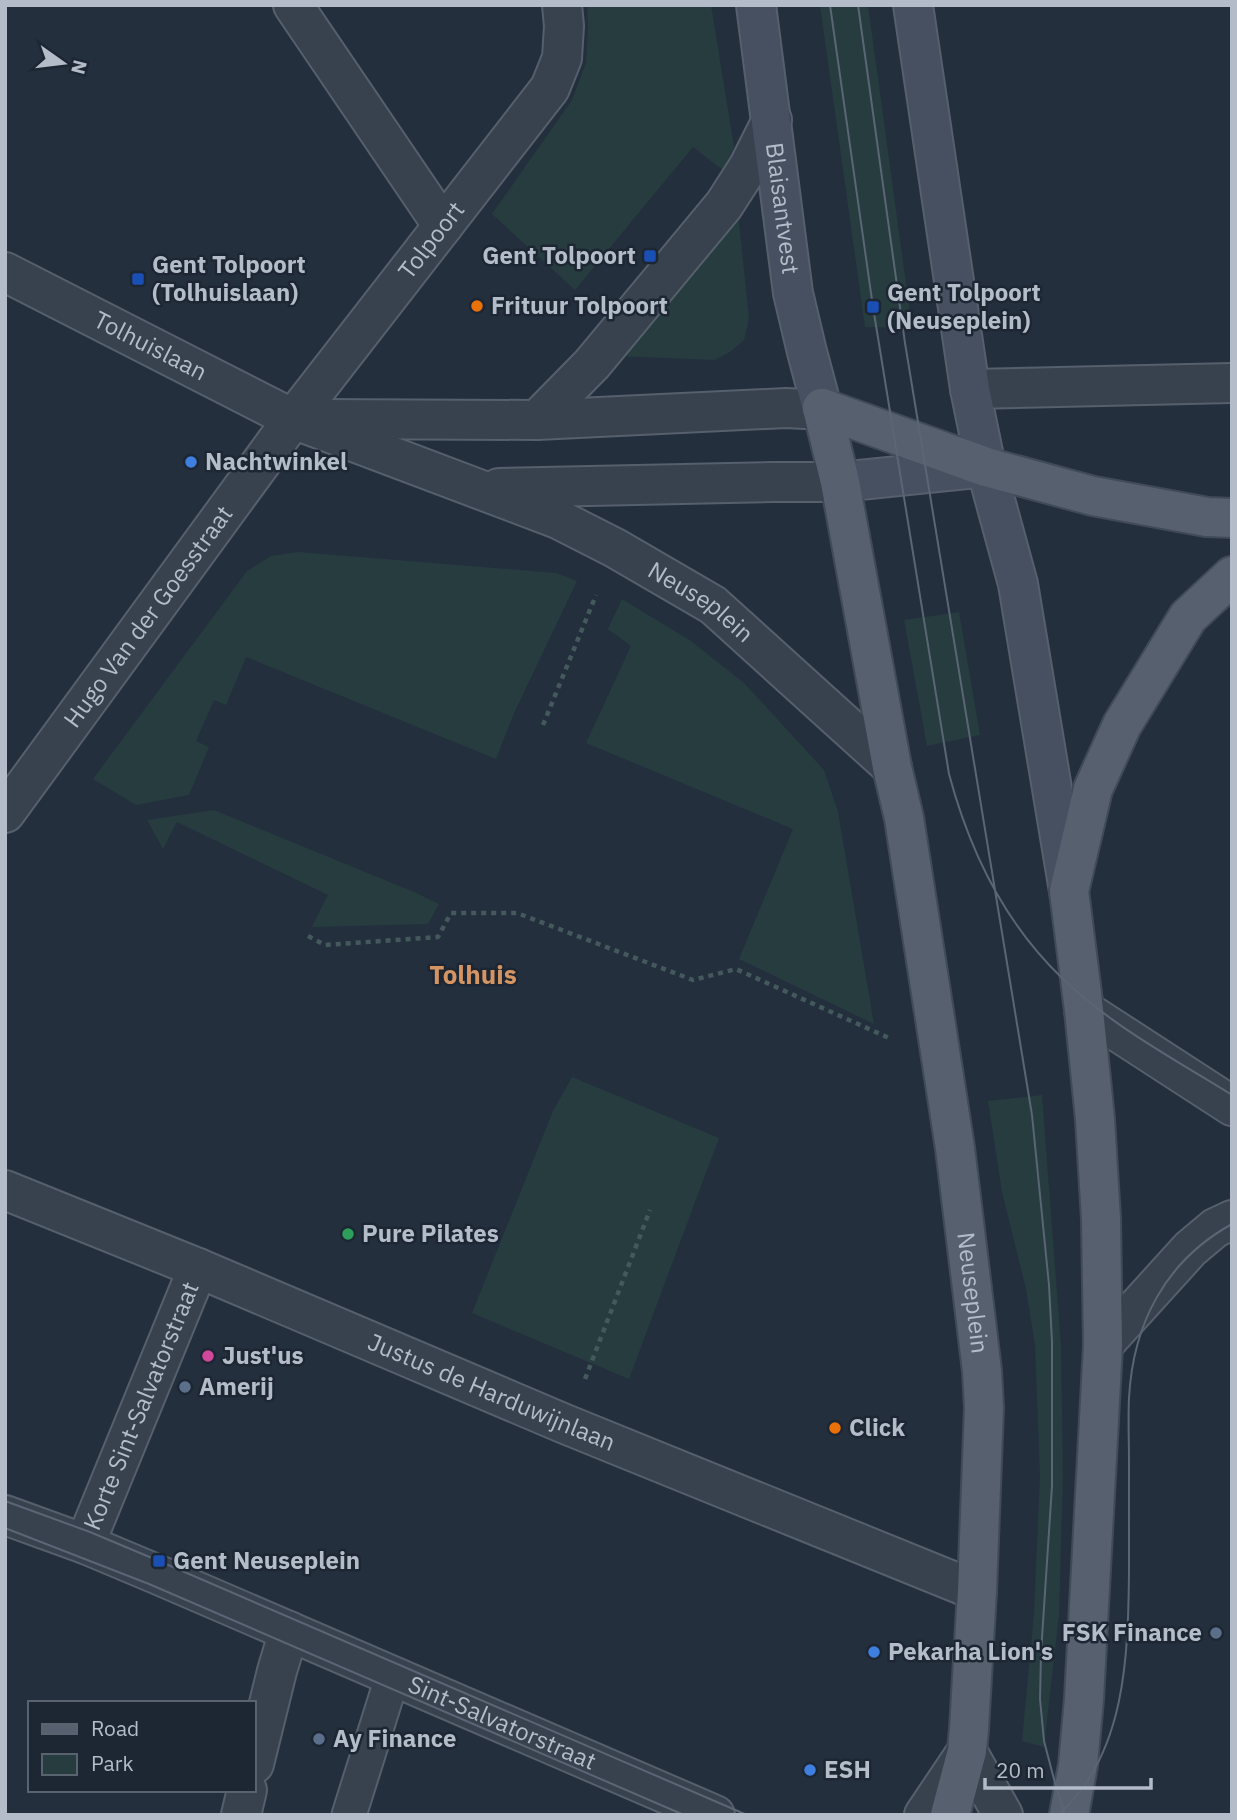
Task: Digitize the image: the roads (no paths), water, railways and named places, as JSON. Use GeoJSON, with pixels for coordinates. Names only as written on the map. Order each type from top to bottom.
{"type":"FeatureCollection","features":[{"type":"Feature","properties":{"kind":"main road","name":"Blaisantvest"},"geometry":{"type":"LineString","coordinates":[[756,5],[793,293],[822,408]]}},
{"type":"Feature","properties":{"kind":"main road"},"geometry":{"type":"LineString","coordinates":[[913,5],[970,389],[986,467],[1018,584],[1069,891],[1095,1119],[1101,1219],[1103,1345],[1084,1699],[1078,1765],[1069,1815]]}},
{"type":"Feature","properties":{"kind":"main road","name":"Neuseplein"},"geometry":{"type":"LineString","coordinates":[[822,408],[986,467],[1093,496],[1207,517],[1232,517]]}},
{"type":"Feature","properties":{"kind":"main road","name":"Neuseplein"},"geometry":{"type":"LineString","coordinates":[[822,408],[840,482],[892,767],[904,818],[955,1148],[982,1371],[984,1408],[977,1591],[967,1751],[950,1815]]}},
{"type":"Feature","properties":{"kind":"main road","name":"Neuseplein"},"geometry":{"type":"LineString","coordinates":[[840,482],[986,467]]}},
{"type":"Feature","properties":{"kind":"main road"},"geometry":{"type":"LineString","coordinates":[[1069,891],[1093,789],[1122,725],[1188,617],[1232,576]]}},
{"type":"Feature","properties":{"kind":"street"},"geometry":{"type":"LineString","coordinates":[[293,5],[443,226]]}},
{"type":"Feature","properties":{"kind":"street","name":"Tolpoort"},"geometry":{"type":"LineString","coordinates":[[293,419],[550,88],[562,58],[562,5]]}},
{"type":"Feature","properties":{"kind":"street"},"geometry":{"type":"LineString","coordinates":[[537,420],[592,364],[724,205],[749,166],[772,120]]}},
{"type":"Feature","properties":{"kind":"street","name":"Tolhuislaan"},"geometry":{"type":"LineString","coordinates":[[5,272],[293,419]]}},
{"type":"Feature","properties":{"kind":"street"},"geometry":{"type":"LineString","coordinates":[[970,389],[1232,383]]}},
{"type":"Feature","properties":{"kind":"street","name":"Neuseplein"},"geometry":{"type":"LineString","coordinates":[[293,419],[537,420],[822,408]]}},
{"type":"Feature","properties":{"kind":"street","name":"Neuseplein"},"geometry":{"type":"LineString","coordinates":[[293,419],[558,519],[615,548],[713,605],[892,767]]}},
{"type":"Feature","properties":{"kind":"street","name":"Hugo Van der Goesstraat"},"geometry":{"type":"LineString","coordinates":[[5,813],[293,419]]}},
{"type":"Feature","properties":{"kind":"street","name":"Neuseplein"},"geometry":{"type":"LineString","coordinates":[[476,488],[840,482]]}},
{"type":"Feature","properties":{"kind":"street"},"geometry":{"type":"LineString","coordinates":[[1084,1010],[1232,1105]]}},
{"type":"Feature","properties":{"kind":"street","name":"Justus de Harduwijnlaan"},"geometry":{"type":"LineString","coordinates":[[5,1191],[198,1268],[565,1424],[977,1591]]}},
{"type":"Feature","properties":{"kind":"street"},"geometry":{"type":"LineString","coordinates":[[1103,1345],[1190,1249],[1215,1228],[1232,1220]]}},
{"type":"Feature","properties":{"kind":"street","name":"Korte Sint-Salvatorstraat"},"geometry":{"type":"LineString","coordinates":[[85,1544],[198,1268]]}},
{"type":"Feature","properties":{"kind":"street","name":"Sint-Salvatorstraat"},"geometry":{"type":"LineString","coordinates":[[5,1515],[85,1544],[715,1815]]}},
{"type":"Feature","properties":{"kind":"street"},"geometry":{"type":"LineString","coordinates":[[256,1756],[276,1671],[289,1631]]}},
{"type":"Feature","properties":{"kind":"street"},"geometry":{"type":"LineString","coordinates":[[924,1815],[967,1751],[1003,1815]]}},
{"type":"Feature","properties":{"kind":"street"},"geometry":{"type":"LineString","coordinates":[[241,1815],[247,1792]]}},
{"type":"Feature","properties":{"kind":"lane"},"geometry":{"type":"LineString","coordinates":[[349,1815],[393,1675]]}},
{"type":"Feature","properties":{"kind":"tram line"},"geometry":{"type":"LineString","coordinates":[[830,5],[873,307],[949,774],[967,830],[978,857],[1006,908],[1022,933],[1061,977],[1121,1026],[1232,1095]]}},
{"type":"Feature","properties":{"kind":"tram line"},"geometry":{"type":"LineString","coordinates":[[858,5],[905,343],[1032,1115],[1052,1342],[1052,1486],[1040,1699],[1044,1741],[1065,1815]]}},
{"type":"Feature","properties":{"kind":"tram line"},"geometry":{"type":"LineString","coordinates":[[1058,1815],[1081,1791],[1098,1764],[1119,1703],[1127,1637],[1129,1398],[1137,1345],[1157,1297],[1171,1276],[1188,1256],[1232,1224]]}},
{"type":"Feature","properties":{"kind":"tram line"},"geometry":{"type":"LineString","coordinates":[[5,1501],[159,1561],[747,1815]]}},
{"type":"Feature","properties":{"kind":"tram line"},"geometry":{"type":"LineString","coordinates":[[5,1528],[149,1584],[684,1815]]}},
{"type":"Feature","properties":{"kind":"place","name":"Gent Tolpoort"},"geometry":{"type":"Point","coordinates":[650,256]}},
{"type":"Feature","properties":{"kind":"place","name":"Gent Tolpoort (Tolhuislaan)"},"geometry":{"type":"Point","coordinates":[138,279]}},
{"type":"Feature","properties":{"kind":"place","name":"Frituur Tolpoort"},"geometry":{"type":"Point","coordinates":[477,306]}},
{"type":"Feature","properties":{"kind":"place","name":"Gent Tolpoort (Neuseplein)"},"geometry":{"type":"Point","coordinates":[873,307]}},
{"type":"Feature","properties":{"kind":"place","name":"Nachtwinkel"},"geometry":{"type":"Point","coordinates":[191,462]}},
{"type":"Feature","properties":{"kind":"place","name":"Pure Pilates"},"geometry":{"type":"Point","coordinates":[348,1234]}},
{"type":"Feature","properties":{"kind":"place","name":"Just'us"},"geometry":{"type":"Point","coordinates":[208,1356]}},
{"type":"Feature","properties":{"kind":"place","name":"Amerij"},"geometry":{"type":"Point","coordinates":[185,1387]}},
{"type":"Feature","properties":{"kind":"place","name":"Click"},"geometry":{"type":"Point","coordinates":[835,1428]}},
{"type":"Feature","properties":{"kind":"place","name":"Gent Neuseplein"},"geometry":{"type":"Point","coordinates":[159,1561]}},
{"type":"Feature","properties":{"kind":"place","name":"FSK Finance"},"geometry":{"type":"Point","coordinates":[1216,1633]}},
{"type":"Feature","properties":{"kind":"place","name":"Pekarha Lion's"},"geometry":{"type":"Point","coordinates":[874,1652]}},
{"type":"Feature","properties":{"kind":"place","name":"Ay Finance"},"geometry":{"type":"Point","coordinates":[319,1739]}},
{"type":"Feature","properties":{"kind":"place","name":"ESH"},"geometry":{"type":"Point","coordinates":[810,1770]}},
{"type":"Feature","properties":{"kind":"district","name":"Tolhuis"},"geometry":{"type":"Point","coordinates":[473,975]}}]}
